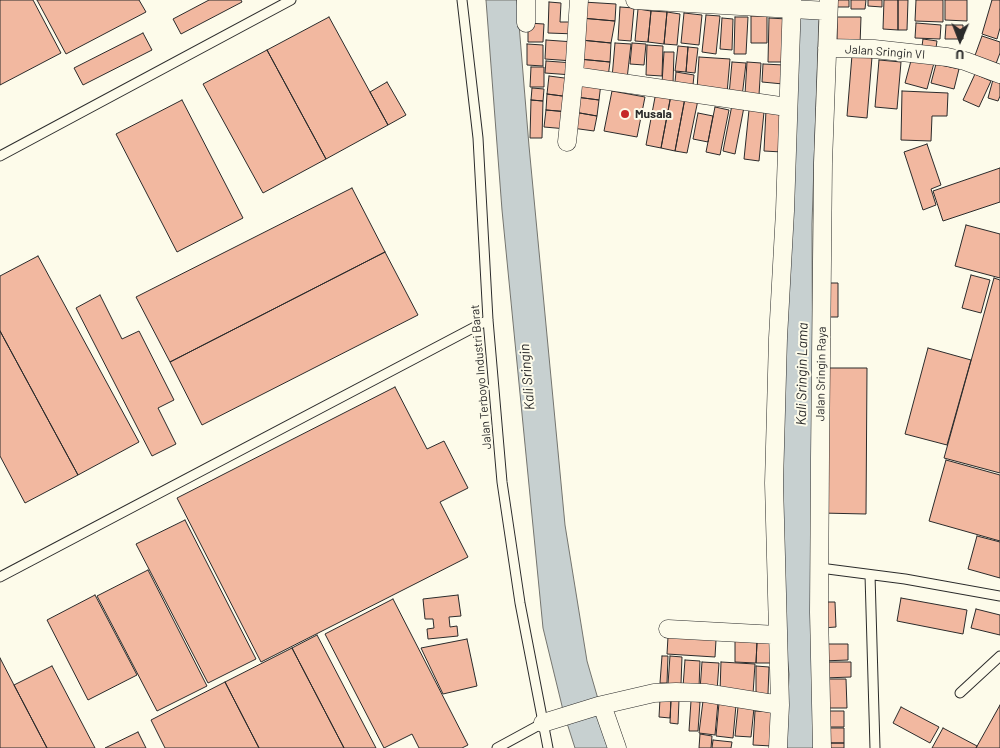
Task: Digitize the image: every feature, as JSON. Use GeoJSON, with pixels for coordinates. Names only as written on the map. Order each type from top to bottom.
{"type":"FeatureCollection","features":[{"type":"Feature","properties":{"kind":"street"},"geometry":{"type":"LineString","coordinates":[[526,0],[526,23]]}},
{"type":"Feature","properties":{"kind":"street"},"geometry":{"type":"LineString","coordinates":[[567,142],[579,0]]}},
{"type":"Feature","properties":{"kind":"street"},"geometry":{"type":"LineString","coordinates":[[635,0],[827,7]]}},
{"type":"Feature","properties":{"kind":"street"},"geometry":{"type":"LineString","coordinates":[[778,748],[780,705],[774,483],[778,338],[794,6]]}},
{"type":"Feature","properties":{"kind":"street","name":"Jalan Sringin Raya"},"geometry":{"type":"LineString","coordinates":[[822,748],[820,568],[823,163],[827,7]]}},
{"type":"Feature","properties":{"kind":"street","name":"Jalan Sringin VI"},"geometry":{"type":"LineString","coordinates":[[827,48],[890,50],[947,57],[965,61],[1000,74]]}},
{"type":"Feature","properties":{"kind":"street"},"geometry":{"type":"LineString","coordinates":[[574,76],[788,107]]}},
{"type":"Feature","properties":{"kind":"street"},"geometry":{"type":"LineString","coordinates":[[668,629],[777,635]]}},
{"type":"Feature","properties":{"kind":"street"},"geometry":{"type":"LineString","coordinates":[[550,721],[654,693],[705,693],[780,705]]}},
{"type":"Feature","properties":{"kind":"street"},"geometry":{"type":"LineString","coordinates":[[600,706],[617,748]]}},
{"type":"Feature","properties":{"kind":"lane"},"geometry":{"type":"LineString","coordinates":[[0,156],[291,0]]}},
{"type":"Feature","properties":{"kind":"lane","name":"Jalan Terboyo Industri Barat"},"geometry":{"type":"LineString","coordinates":[[462,0],[478,138],[488,320],[502,482],[520,603],[550,721],[548,748]]}},
{"type":"Feature","properties":{"kind":"lane"},"geometry":{"type":"LineString","coordinates":[[0,577],[488,320]]}},
{"type":"Feature","properties":{"kind":"lane"},"geometry":{"type":"LineString","coordinates":[[820,568],[870,574],[1000,596]]}},
{"type":"Feature","properties":{"kind":"lane"},"geometry":{"type":"LineString","coordinates":[[870,574],[875,748]]}},
{"type":"Feature","properties":{"kind":"lane"},"geometry":{"type":"LineString","coordinates":[[960,692],[1000,656]]}},
{"type":"Feature","properties":{"kind":"lane"},"geometry":{"type":"LineString","coordinates":[[497,748],[550,721]]}},
{"type":"Feature","properties":{"kind":"water","name":"Kali Sringin"},"geometry":{"type":"Polygon","coordinates":[[[486,0],[517,0],[565,525],[587,661],[598,699],[563,710],[543,628],[502,210],[486,0]]]}},
{"type":"Feature","properties":{"kind":"water","name":"Kali Sringin Lama"},"geometry":{"type":"Polygon","coordinates":[[[797,17],[819,17],[812,224],[814,748],[786,748],[789,674],[782,610],[780,414],[797,17]]]}},
{"type":"Feature","properties":{"kind":"water"},"geometry":{"type":"Polygon","coordinates":[[[601,711],[612,748],[575,748],[566,720],[601,711]]]}},
{"type":"Feature","properties":{"kind":"building"},"geometry":{"type":"Polygon","coordinates":[[[0,0],[33,0],[61,53],[0,85],[0,0]]]}},
{"type":"Feature","properties":{"kind":"building"},"geometry":{"type":"Polygon","coordinates":[[[37,0],[139,0],[146,12],[66,54],[37,0]]]}},
{"type":"Feature","properties":{"kind":"building"},"geometry":{"type":"Polygon","coordinates":[[[209,0],[241,0],[242,2],[181,34],[173,19],[209,0]]]}},
{"type":"Feature","properties":{"kind":"building"},"geometry":{"type":"Polygon","coordinates":[[[835,0],[849,0],[849,7],[835,7],[835,0]]]}},
{"type":"Feature","properties":{"kind":"building"},"geometry":{"type":"Polygon","coordinates":[[[851,0],[866,0],[865,9],[851,9],[851,0]]]}},
{"type":"Feature","properties":{"kind":"building"},"geometry":{"type":"Polygon","coordinates":[[[868,0],[882,0],[882,7],[868,6],[868,0]]]}},
{"type":"Feature","properties":{"kind":"building"},"geometry":{"type":"Polygon","coordinates":[[[884,0],[898,0],[898,30],[883,29],[884,0]]]}},
{"type":"Feature","properties":{"kind":"building"},"geometry":{"type":"Polygon","coordinates":[[[898,0],[908,0],[907,30],[898,30],[898,0]]]}},
{"type":"Feature","properties":{"kind":"building"},"geometry":{"type":"Polygon","coordinates":[[[916,0],[943,0],[943,22],[915,21],[916,0]]]}},
{"type":"Feature","properties":{"kind":"building"},"geometry":{"type":"Polygon","coordinates":[[[945,0],[967,0],[967,21],[945,20],[945,0]]]}},
{"type":"Feature","properties":{"kind":"building"},"geometry":{"type":"Polygon","coordinates":[[[992,0],[1000,0],[1000,28],[997,39],[982,34],[992,0]]]}},
{"type":"Feature","properties":{"kind":"building"},"geometry":{"type":"Polygon","coordinates":[[[549,2],[561,3],[560,22],[577,22],[576,34],[548,33],[549,2]]]}},
{"type":"Feature","properties":{"kind":"building"},"geometry":{"type":"Polygon","coordinates":[[[583,2],[616,4],[615,21],[581,18],[583,2]]]}},
{"type":"Feature","properties":{"kind":"building"},"geometry":{"type":"Polygon","coordinates":[[[620,7],[634,8],[631,41],[618,40],[620,7]]]}},
{"type":"Feature","properties":{"kind":"building"},"geometry":{"type":"Polygon","coordinates":[[[638,9],[651,11],[648,42],[635,41],[638,9]]]}},
{"type":"Feature","properties":{"kind":"building"},"geometry":{"type":"Polygon","coordinates":[[[651,11],[667,12],[664,44],[648,42],[651,11]]]}},
{"type":"Feature","properties":{"kind":"building"},"geometry":{"type":"Polygon","coordinates":[[[667,12],[680,14],[677,45],[664,44],[667,12]]]}},
{"type":"Feature","properties":{"kind":"building"},"geometry":{"type":"Polygon","coordinates":[[[684,13],[702,15],[699,45],[681,43],[684,13]]]}},
{"type":"Feature","properties":{"kind":"building"},"geometry":{"type":"Polygon","coordinates":[[[706,15],[720,16],[716,54],[702,52],[706,15]]]}},
{"type":"Feature","properties":{"kind":"building"},"geometry":{"type":"Polygon","coordinates":[[[751,16],[767,16],[767,43],[751,43],[751,16]]]}},
{"type":"Feature","properties":{"kind":"building"},"geometry":{"type":"Polygon","coordinates":[[[329,17],[388,125],[326,159],[267,50],[329,17]]]}},
{"type":"Feature","properties":{"kind":"building"},"geometry":{"type":"Polygon","coordinates":[[[735,17],[748,17],[746,54],[734,54],[735,17]]]}},
{"type":"Feature","properties":{"kind":"building"},"geometry":{"type":"Polygon","coordinates":[[[837,17],[861,17],[860,45],[837,45],[837,17]]]}},
{"type":"Feature","properties":{"kind":"building"},"geometry":{"type":"Polygon","coordinates":[[[581,18],[615,21],[611,43],[581,40],[581,18]]]}},
{"type":"Feature","properties":{"kind":"building"},"geometry":{"type":"Polygon","coordinates":[[[722,18],[733,19],[732,50],[720,49],[722,18]]]}},
{"type":"Feature","properties":{"kind":"building"},"geometry":{"type":"Polygon","coordinates":[[[769,18],[787,19],[786,62],[768,62],[769,18]]]}},
{"type":"Feature","properties":{"kind":"building"},"geometry":{"type":"Polygon","coordinates":[[[528,23],[544,24],[543,42],[528,42],[528,23]]]}},
{"type":"Feature","properties":{"kind":"building"},"geometry":{"type":"Polygon","coordinates":[[[916,23],[941,25],[940,39],[915,38],[916,23]]]}},
{"type":"Feature","properties":{"kind":"building"},"geometry":{"type":"Polygon","coordinates":[[[946,25],[963,25],[963,39],[945,39],[946,25]]]}},
{"type":"Feature","properties":{"kind":"building"},"geometry":{"type":"Polygon","coordinates":[[[143,33],[152,50],[83,85],[74,68],[143,33]]]}},
{"type":"Feature","properties":{"kind":"building"},"geometry":{"type":"Polygon","coordinates":[[[982,36],[1000,42],[1000,53],[994,69],[973,61],[982,36]]]}},
{"type":"Feature","properties":{"kind":"building"},"geometry":{"type":"Polygon","coordinates":[[[923,39],[937,41],[936,48],[922,46],[923,39]]]}},
{"type":"Feature","properties":{"kind":"building"},"geometry":{"type":"Polygon","coordinates":[[[546,40],[574,42],[573,61],[545,59],[546,40]]]}},
{"type":"Feature","properties":{"kind":"building"},"geometry":{"type":"Polygon","coordinates":[[[581,40],[611,43],[610,62],[579,59],[581,40]]]}},
{"type":"Feature","properties":{"kind":"building"},"geometry":{"type":"Polygon","coordinates":[[[615,43],[631,44],[627,79],[612,78],[615,43]]]}},
{"type":"Feature","properties":{"kind":"building"},"geometry":{"type":"Polygon","coordinates":[[[632,43],[646,44],[644,65],[630,64],[632,43]]]}},
{"type":"Feature","properties":{"kind":"building"},"geometry":{"type":"Polygon","coordinates":[[[527,44],[543,45],[543,66],[527,65],[527,44]]]}},
{"type":"Feature","properties":{"kind":"building"},"geometry":{"type":"Polygon","coordinates":[[[647,45],[663,46],[662,76],[646,75],[647,45]]]}},
{"type":"Feature","properties":{"kind":"building"},"geometry":{"type":"Polygon","coordinates":[[[678,46],[688,47],[686,72],[675,71],[678,46]]]}},
{"type":"Feature","properties":{"kind":"building"},"geometry":{"type":"Polygon","coordinates":[[[688,47],[698,48],[695,73],[686,72],[688,47]]]}},
{"type":"Feature","properties":{"kind":"building"},"geometry":{"type":"Polygon","coordinates":[[[267,50],[326,159],[263,193],[203,84],[267,50]]]}},
{"type":"Feature","properties":{"kind":"building"},"geometry":{"type":"Polygon","coordinates":[[[664,52],[674,52],[673,84],[662,83],[664,52]]]}},
{"type":"Feature","properties":{"kind":"building"},"geometry":{"type":"Polygon","coordinates":[[[852,55],[872,57],[867,118],[847,116],[852,55]]]}},
{"type":"Feature","properties":{"kind":"building"},"geometry":{"type":"Polygon","coordinates":[[[699,57],[730,59],[727,93],[697,90],[699,57]]]}},
{"type":"Feature","properties":{"kind":"building"},"geometry":{"type":"Polygon","coordinates":[[[912,57],[934,63],[927,89],[905,83],[912,57]]]}},
{"type":"Feature","properties":{"kind":"building"},"geometry":{"type":"Polygon","coordinates":[[[579,59],[610,62],[608,77],[578,75],[579,59]]]}},
{"type":"Feature","properties":{"kind":"building"},"geometry":{"type":"Polygon","coordinates":[[[879,60],[901,62],[897,109],[875,107],[879,60]]]}},
{"type":"Feature","properties":{"kind":"building"},"geometry":{"type":"Polygon","coordinates":[[[546,61],[573,63],[572,75],[545,73],[546,61]]]}},
{"type":"Feature","properties":{"kind":"building"},"geometry":{"type":"Polygon","coordinates":[[[732,62],[746,63],[742,97],[729,95],[732,62]]]}},
{"type":"Feature","properties":{"kind":"building"},"geometry":{"type":"Polygon","coordinates":[[[747,62],[761,63],[759,95],[745,94],[747,62]]]}},
{"type":"Feature","properties":{"kind":"building"},"geometry":{"type":"Polygon","coordinates":[[[763,64],[784,65],[783,84],[762,82],[763,64]]]}},
{"type":"Feature","properties":{"kind":"building"},"geometry":{"type":"Polygon","coordinates":[[[936,64],[959,69],[954,89],[931,83],[936,64]]]}},
{"type":"Feature","properties":{"kind":"building"},"geometry":{"type":"Polygon","coordinates":[[[531,67],[544,67],[544,87],[530,87],[531,67]]]}},
{"type":"Feature","properties":{"kind":"building"},"geometry":{"type":"Polygon","coordinates":[[[676,72],[694,75],[693,85],[675,82],[676,72]]]}},
{"type":"Feature","properties":{"kind":"building"},"geometry":{"type":"Polygon","coordinates":[[[975,74],[991,81],[979,107],[963,100],[975,74]]]}},
{"type":"Feature","properties":{"kind":"building"},"geometry":{"type":"Polygon","coordinates":[[[549,76],[572,79],[570,97],[547,94],[549,76]]]}},
{"type":"Feature","properties":{"kind":"building"},"geometry":{"type":"Polygon","coordinates":[[[994,76],[1000,77],[1000,96],[998,101],[988,98],[994,76]]]}},
{"type":"Feature","properties":{"kind":"building"},"geometry":{"type":"Polygon","coordinates":[[[579,80],[601,83],[599,100],[576,97],[579,80]]]}},
{"type":"Feature","properties":{"kind":"building"},"geometry":{"type":"Polygon","coordinates":[[[387,82],[406,115],[388,125],[370,92],[387,82]]]}},
{"type":"Feature","properties":{"kind":"building"},"geometry":{"type":"Polygon","coordinates":[[[532,88],[544,89],[543,101],[531,100],[532,88]]]}},
{"type":"Feature","properties":{"kind":"building","name":"Musala"},"geometry":{"type":"Polygon","coordinates":[[[612,91],[645,97],[637,137],[604,131],[612,91]]]}},
{"type":"Feature","properties":{"kind":"building"},"geometry":{"type":"Polygon","coordinates":[[[902,91],[948,93],[947,116],[932,116],[931,141],[901,140],[902,91]]]}},
{"type":"Feature","properties":{"kind":"building"},"geometry":{"type":"Polygon","coordinates":[[[656,92],[671,95],[661,148],[646,145],[656,92]]]}},
{"type":"Feature","properties":{"kind":"building"},"geometry":{"type":"Polygon","coordinates":[[[547,94],[570,97],[569,112],[546,110],[547,94]]]}},
{"type":"Feature","properties":{"kind":"building"},"geometry":{"type":"Polygon","coordinates":[[[671,95],[685,98],[675,151],[661,148],[671,95]]]}},
{"type":"Feature","properties":{"kind":"building"},"geometry":{"type":"Polygon","coordinates":[[[576,97],[599,100],[597,116],[574,112],[576,97]]]}},
{"type":"Feature","properties":{"kind":"building"},"geometry":{"type":"Polygon","coordinates":[[[685,98],[698,100],[687,153],[675,151],[685,98]]]}},
{"type":"Feature","properties":{"kind":"building"},"geometry":{"type":"Polygon","coordinates":[[[182,100],[243,218],[177,252],[116,134],[182,100]]]}},
{"type":"Feature","properties":{"kind":"building"},"geometry":{"type":"Polygon","coordinates":[[[531,100],[543,101],[542,138],[530,138],[531,100]]]}},
{"type":"Feature","properties":{"kind":"building"},"geometry":{"type":"Polygon","coordinates":[[[732,105],[744,107],[735,154],[723,151],[732,105]]]}},
{"type":"Feature","properties":{"kind":"building"},"geometry":{"type":"Polygon","coordinates":[[[715,107],[729,110],[720,155],[706,152],[715,107]]]}},
{"type":"Feature","properties":{"kind":"building"},"geometry":{"type":"Polygon","coordinates":[[[546,110],[569,112],[567,129],[544,127],[546,110]]]}},
{"type":"Feature","properties":{"kind":"building"},"geometry":{"type":"Polygon","coordinates":[[[749,110],[764,112],[759,161],[744,159],[749,110]]]}},
{"type":"Feature","properties":{"kind":"building"},"geometry":{"type":"Polygon","coordinates":[[[766,110],[785,111],[782,152],[764,151],[766,110]]]}},
{"type":"Feature","properties":{"kind":"building"},"geometry":{"type":"Polygon","coordinates":[[[574,112],[597,116],[594,131],[572,128],[574,112]]]}},
{"type":"Feature","properties":{"kind":"building"},"geometry":{"type":"Polygon","coordinates":[[[698,113],[713,116],[708,142],[693,139],[698,113]]]}},
{"type":"Feature","properties":{"kind":"building"},"geometry":{"type":"Polygon","coordinates":[[[927,144],[941,185],[931,189],[936,205],[923,210],[904,152],[927,144]]]}},
{"type":"Feature","properties":{"kind":"building"},"geometry":{"type":"Polygon","coordinates":[[[1000,168],[1000,202],[943,221],[933,191],[1000,168]]]}},
{"type":"Feature","properties":{"kind":"building"},"geometry":{"type":"Polygon","coordinates":[[[352,188],[385,252],[170,362],[136,297],[352,188]]]}},
{"type":"Feature","properties":{"kind":"building"},"geometry":{"type":"Polygon","coordinates":[[[966,225],[1000,234],[1000,278],[955,266],[966,225]]]}},
{"type":"Feature","properties":{"kind":"building"},"geometry":{"type":"Polygon","coordinates":[[[385,252],[418,315],[202,425],[170,362],[385,252]]]}},
{"type":"Feature","properties":{"kind":"building"},"geometry":{"type":"Polygon","coordinates":[[[38,256],[139,442],[78,475],[0,331],[0,276],[38,256]]]}},
{"type":"Feature","properties":{"kind":"building"},"geometry":{"type":"Polygon","coordinates":[[[971,275],[990,280],[981,313],[962,308],[971,275]]]}},
{"type":"Feature","properties":{"kind":"building"},"geometry":{"type":"Polygon","coordinates":[[[994,278],[1000,280],[1000,473],[944,458],[994,278]]]}},
{"type":"Feature","properties":{"kind":"building"},"geometry":{"type":"Polygon","coordinates":[[[823,283],[838,283],[838,317],[824,317],[823,283]]]}},
{"type":"Feature","properties":{"kind":"building"},"geometry":{"type":"Polygon","coordinates":[[[100,295],[122,339],[139,331],[174,400],[158,408],[176,444],[152,456],[76,308],[100,295]]]}},
{"type":"Feature","properties":{"kind":"building"},"geometry":{"type":"Polygon","coordinates":[[[0,331],[78,475],[25,503],[0,456],[0,331]]]}},
{"type":"Feature","properties":{"kind":"building"},"geometry":{"type":"Polygon","coordinates":[[[928,348],[971,360],[947,445],[905,434],[928,348]]]}},
{"type":"Feature","properties":{"kind":"building"},"geometry":{"type":"Polygon","coordinates":[[[822,368],[867,368],[866,514],[821,513],[822,368]]]}},
{"type":"Feature","properties":{"kind":"building"},"geometry":{"type":"Polygon","coordinates":[[[395,387],[427,449],[444,441],[468,488],[440,502],[468,557],[261,662],[177,498],[395,387]]]}},
{"type":"Feature","properties":{"kind":"building"},"geometry":{"type":"Polygon","coordinates":[[[946,460],[1000,475],[1000,541],[929,521],[946,460]]]}},
{"type":"Feature","properties":{"kind":"building"},"geometry":{"type":"Polygon","coordinates":[[[185,520],[256,659],[208,683],[136,544],[185,520]]]}},
{"type":"Feature","properties":{"kind":"building"},"geometry":{"type":"Polygon","coordinates":[[[977,536],[1000,542],[1000,578],[968,569],[977,536]]]}},
{"type":"Feature","properties":{"kind":"building"},"geometry":{"type":"Polygon","coordinates":[[[148,570],[207,686],[157,711],[97,596],[148,570]]]}},
{"type":"Feature","properties":{"kind":"building"},"geometry":{"type":"Polygon","coordinates":[[[95,595],[137,675],[88,700],[47,620],[95,595]]]}},
{"type":"Feature","properties":{"kind":"building"},"geometry":{"type":"Polygon","coordinates":[[[458,595],[461,616],[449,617],[450,627],[457,626],[458,636],[428,639],[427,629],[434,628],[433,619],[425,619],[423,599],[458,595]]]}},
{"type":"Feature","properties":{"kind":"building"},"geometry":{"type":"Polygon","coordinates":[[[901,598],[967,610],[963,634],[897,621],[901,598]]]}},
{"type":"Feature","properties":{"kind":"building"},"geometry":{"type":"Polygon","coordinates":[[[393,599],[468,745],[462,748],[419,748],[412,734],[384,748],[325,634],[393,599]]]}},
{"type":"Feature","properties":{"kind":"building"},"geometry":{"type":"Polygon","coordinates":[[[821,602],[835,602],[836,627],[822,628],[821,602]]]}},
{"type":"Feature","properties":{"kind":"building"},"geometry":{"type":"Polygon","coordinates":[[[976,609],[1000,615],[1000,635],[971,628],[976,609]]]}},
{"type":"Feature","properties":{"kind":"building"},"geometry":{"type":"Polygon","coordinates":[[[317,635],[376,748],[344,748],[292,648],[317,635]]]}},
{"type":"Feature","properties":{"kind":"building"},"geometry":{"type":"Polygon","coordinates":[[[668,637],[716,640],[715,657],[667,654],[668,637]]]}},
{"type":"Feature","properties":{"kind":"building"},"geometry":{"type":"Polygon","coordinates":[[[467,639],[477,686],[443,694],[421,648],[467,639]]]}},
{"type":"Feature","properties":{"kind":"building"},"geometry":{"type":"Polygon","coordinates":[[[735,641],[757,642],[756,663],[735,662],[735,641]]]}},
{"type":"Feature","properties":{"kind":"building"},"geometry":{"type":"Polygon","coordinates":[[[757,642],[775,643],[774,663],[756,663],[757,642]]]}},
{"type":"Feature","properties":{"kind":"building"},"geometry":{"type":"Polygon","coordinates":[[[822,644],[848,644],[848,660],[822,661],[822,644]]]}},
{"type":"Feature","properties":{"kind":"building"},"geometry":{"type":"Polygon","coordinates":[[[292,648],[344,748],[259,748],[225,682],[292,648]]]}},
{"type":"Feature","properties":{"kind":"building"},"geometry":{"type":"Polygon","coordinates":[[[662,656],[668,656],[667,683],[660,683],[662,656]]]}},
{"type":"Feature","properties":{"kind":"building"},"geometry":{"type":"Polygon","coordinates":[[[670,656],[682,657],[681,684],[668,684],[670,656]]]}},
{"type":"Feature","properties":{"kind":"building"},"geometry":{"type":"Polygon","coordinates":[[[0,658],[14,685],[47,748],[0,748],[0,658]]]}},
{"type":"Feature","properties":{"kind":"building"},"geometry":{"type":"Polygon","coordinates":[[[685,660],[700,661],[699,688],[683,687],[685,660]]]}},
{"type":"Feature","properties":{"kind":"building"},"geometry":{"type":"Polygon","coordinates":[[[702,662],[719,663],[717,691],[700,690],[702,662]]]}},
{"type":"Feature","properties":{"kind":"building"},"geometry":{"type":"Polygon","coordinates":[[[721,662],[755,664],[753,694],[720,692],[721,662]]]}},
{"type":"Feature","properties":{"kind":"building"},"geometry":{"type":"Polygon","coordinates":[[[824,662],[851,662],[851,677],[824,678],[824,662]]]}},
{"type":"Feature","properties":{"kind":"building"},"geometry":{"type":"Polygon","coordinates":[[[52,666],[95,748],[47,748],[14,685],[52,666]]]}},
{"type":"Feature","properties":{"kind":"building"},"geometry":{"type":"Polygon","coordinates":[[[756,666],[769,667],[768,694],[756,693],[756,666]]]}},
{"type":"Feature","properties":{"kind":"building"},"geometry":{"type":"Polygon","coordinates":[[[827,679],[846,679],[847,708],[827,708],[827,679]]]}},
{"type":"Feature","properties":{"kind":"building"},"geometry":{"type":"Polygon","coordinates":[[[225,682],[259,748],[165,748],[151,720],[225,682]]]}},
{"type":"Feature","properties":{"kind":"building"},"geometry":{"type":"Polygon","coordinates":[[[660,699],[671,700],[670,718],[659,717],[660,699]]]}},
{"type":"Feature","properties":{"kind":"building"},"geometry":{"type":"Polygon","coordinates":[[[671,699],[679,700],[678,724],[670,723],[671,699]]]}},
{"type":"Feature","properties":{"kind":"building"},"geometry":{"type":"Polygon","coordinates":[[[691,701],[700,702],[698,731],[689,731],[691,701]]]}},
{"type":"Feature","properties":{"kind":"building"},"geometry":{"type":"Polygon","coordinates":[[[703,701],[718,702],[715,735],[699,733],[703,701]]]}},
{"type":"Feature","properties":{"kind":"building"},"geometry":{"type":"Polygon","coordinates":[[[719,703],[736,705],[733,738],[716,736],[719,703]]]}},
{"type":"Feature","properties":{"kind":"building"},"geometry":{"type":"Polygon","coordinates":[[[1000,705],[1000,748],[976,748],[1000,705]]]}},
{"type":"Feature","properties":{"kind":"building"},"geometry":{"type":"Polygon","coordinates":[[[738,707],[754,708],[751,737],[735,736],[738,707]]]}},
{"type":"Feature","properties":{"kind":"building"},"geometry":{"type":"Polygon","coordinates":[[[901,707],[939,727],[930,743],[893,723],[901,707]]]}},
{"type":"Feature","properties":{"kind":"building"},"geometry":{"type":"Polygon","coordinates":[[[755,711],[773,712],[772,746],[753,745],[755,711]]]}},
{"type":"Feature","properties":{"kind":"building"},"geometry":{"type":"Polygon","coordinates":[[[826,711],[844,711],[844,727],[826,727],[826,711]]]}},
{"type":"Feature","properties":{"kind":"building"},"geometry":{"type":"Polygon","coordinates":[[[822,728],[844,728],[844,743],[822,743],[822,728]]]}},
{"type":"Feature","properties":{"kind":"building"},"geometry":{"type":"Polygon","coordinates":[[[943,728],[977,746],[976,748],[932,748],[943,728]]]}},
{"type":"Feature","properties":{"kind":"building"},"geometry":{"type":"Polygon","coordinates":[[[138,732],[146,748],[105,748],[138,732]]]}},
{"type":"Feature","properties":{"kind":"building"},"geometry":{"type":"Polygon","coordinates":[[[700,734],[712,736],[711,748],[699,748],[700,734]]]}},
{"type":"Feature","properties":{"kind":"building"},"geometry":{"type":"Polygon","coordinates":[[[713,740],[732,742],[731,748],[712,748],[713,740]]]}},
{"type":"Feature","properties":{"kind":"building"},"geometry":{"type":"Polygon","coordinates":[[[822,743],[844,743],[844,748],[823,748],[822,743]]]}},
{"type":"Feature","properties":{"kind":"place","name":"Musala"},"geometry":{"type":"Point","coordinates":[625,114]}}]}
